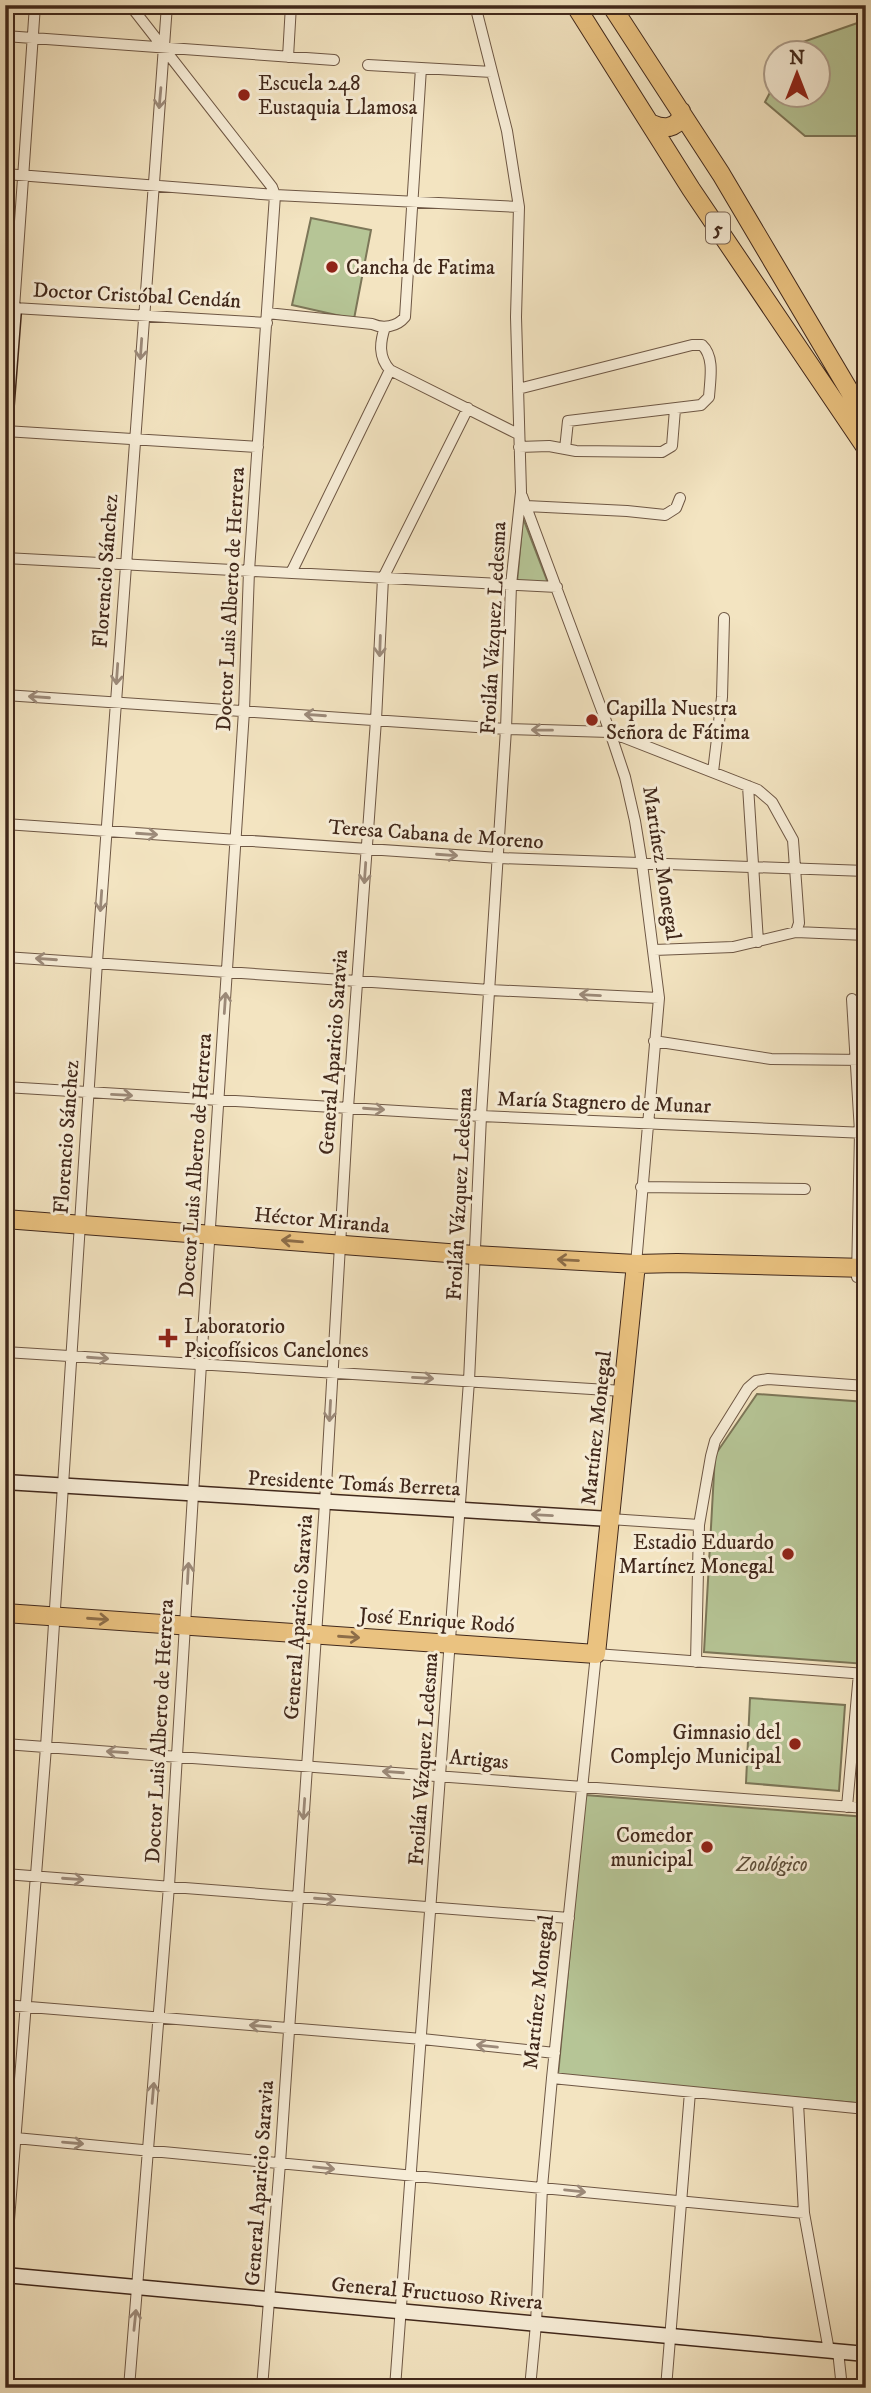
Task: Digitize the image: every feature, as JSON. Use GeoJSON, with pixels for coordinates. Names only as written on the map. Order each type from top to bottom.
{"type":"FeatureCollection","features":[{"type":"Feature","properties":{"kind":"highway","name":"5"},"geometry":{"type":"LineString","coordinates":[[575,5],[691,189],[866,449]]}},
{"type":"Feature","properties":{"kind":"highway","name":"5"},"geometry":{"type":"LineString","coordinates":[[611,5],[681,111],[797,300],[866,419]]}},
{"type":"Feature","properties":{"kind":"highway"},"geometry":{"type":"LineString","coordinates":[[652,124],[660,128],[671,127],[680,120],[681,111]]}},
{"type":"Feature","properties":{"kind":"highway","name":"Héctor Miranda"},"geometry":{"type":"LineString","coordinates":[[5,1219],[635,1268],[677,1263],[861,1273]]}},
{"type":"Feature","properties":{"kind":"highway","name":"Martínez Monegal"},"geometry":{"type":"LineString","coordinates":[[596,1654],[635,1268]]}},
{"type":"Feature","properties":{"kind":"highway","name":"José Enrique Rodó"},"geometry":{"type":"LineString","coordinates":[[5,1613],[596,1654]]}},
{"type":"Feature","properties":{"kind":"street"},"geometry":{"type":"LineString","coordinates":[[5,425],[9,308],[23,175],[35,5]]}},
{"type":"Feature","properties":{"kind":"street"},"geometry":{"type":"LineString","coordinates":[[130,5],[272,187],[275,195]]}},
{"type":"Feature","properties":{"kind":"street","name":"Florencio Sánchez"},"geometry":{"type":"LineString","coordinates":[[5,2273],[37,1877],[115,702],[167,5]]}},
{"type":"Feature","properties":{"kind":"street"},"geometry":{"type":"LineString","coordinates":[[288,57],[290,5]]}},
{"type":"Feature","properties":{"kind":"street","name":"Froilán Vázquez Ledesma"},"geometry":{"type":"LineString","coordinates":[[396,2388],[469,1381],[481,1116],[506,729],[511,585],[521,492],[516,289],[519,207],[507,131],[475,5]]}},
{"type":"Feature","properties":{"kind":"street"},"geometry":{"type":"LineString","coordinates":[[5,36],[334,60]]}},
{"type":"Feature","properties":{"kind":"street"},"geometry":{"type":"LineString","coordinates":[[368,65],[492,72]]}},
{"type":"Feature","properties":{"kind":"street"},"geometry":{"type":"LineString","coordinates":[[421,68],[405,317],[397,324],[384,327],[381,355],[390,370],[518,433]]}},
{"type":"Feature","properties":{"kind":"street"},"geometry":{"type":"LineString","coordinates":[[5,174],[275,195],[519,207]]}},
{"type":"Feature","properties":{"kind":"street","name":"Doctor Luis Alberto de Herrera"},"geometry":{"type":"LineString","coordinates":[[129,2388],[169,1886],[244,711],[249,571],[275,195]]}},
{"type":"Feature","properties":{"kind":"street","name":"Doctor Cristóbal Cendán"},"geometry":{"type":"LineString","coordinates":[[9,308],[143,316],[267,318],[384,327]]}},
{"type":"Feature","properties":{"kind":"street"},"geometry":{"type":"LineString","coordinates":[[518,389],[692,345],[702,345],[710,358],[709,397],[701,405],[568,421],[565,449]]}},
{"type":"Feature","properties":{"kind":"street"},"geometry":{"type":"LineString","coordinates":[[291,573],[390,370]]}},
{"type":"Feature","properties":{"kind":"street","name":"General Aparicio Saravia"},"geometry":{"type":"LineString","coordinates":[[262,2388],[325,1503],[383,578],[468,408]]}},
{"type":"Feature","properties":{"kind":"street"},"geometry":{"type":"LineString","coordinates":[[519,447],[549,446],[594,452],[669,450],[672,446],[675,409]]}},
{"type":"Feature","properties":{"kind":"street"},"geometry":{"type":"LineString","coordinates":[[5,431],[258,447]]}},
{"type":"Feature","properties":{"kind":"street","name":"Martínez Monegal"},"geometry":{"type":"LineString","coordinates":[[521,492],[610,732],[628,788],[642,864],[659,998],[635,1268]]}},
{"type":"Feature","properties":{"kind":"street"},"geometry":{"type":"LineString","coordinates":[[526,506],[665,515],[677,508],[680,498]]}},
{"type":"Feature","properties":{"kind":"street"},"geometry":{"type":"LineString","coordinates":[[5,558],[557,587]]}},
{"type":"Feature","properties":{"kind":"street"},"geometry":{"type":"LineString","coordinates":[[713,772],[722,697],[724,618]]}},
{"type":"Feature","properties":{"kind":"street"},"geometry":{"type":"LineString","coordinates":[[5,695],[506,729],[610,732],[758,790],[772,802],[793,840],[799,923],[796,932]]}},
{"type":"Feature","properties":{"kind":"street"},"geometry":{"type":"LineString","coordinates":[[748,786],[758,943]]}},
{"type":"Feature","properties":{"kind":"street","name":"Teresa Cabana de Moreno"},"geometry":{"type":"LineString","coordinates":[[5,824],[499,858],[866,871]]}},
{"type":"Feature","properties":{"kind":"street"},"geometry":{"type":"LineString","coordinates":[[654,950],[733,947],[796,932],[866,935]]}},
{"type":"Feature","properties":{"kind":"street"},"geometry":{"type":"LineString","coordinates":[[5,957],[490,990],[659,998]]}},
{"type":"Feature","properties":{"kind":"street"},"geometry":{"type":"LineString","coordinates":[[852,999],[861,1060],[861,1273]]}},
{"type":"Feature","properties":{"kind":"street"},"geometry":{"type":"LineString","coordinates":[[854,1024],[866,1024]]}},
{"type":"Feature","properties":{"kind":"street"},"geometry":{"type":"LineString","coordinates":[[654,1041],[771,1059],[861,1060]]}},
{"type":"Feature","properties":{"kind":"street","name":"María Stagnero de Munar"},"geometry":{"type":"LineString","coordinates":[[5,1087],[481,1116],[863,1133]]}},
{"type":"Feature","properties":{"kind":"street"},"geometry":{"type":"LineString","coordinates":[[641,1187],[805,1189]]}},
{"type":"Feature","properties":{"kind":"street"},"geometry":{"type":"LineString","coordinates":[[5,1352],[623,1391]]}},
{"type":"Feature","properties":{"kind":"street"},"geometry":{"type":"LineString","coordinates":[[696,1662],[699,1525],[715,1441],[748,1388],[756,1381],[768,1379],[866,1386]]}},
{"type":"Feature","properties":{"kind":"street","name":"Presidente Tomás Berreta"},"geometry":{"type":"LineString","coordinates":[[5,1482],[699,1525]]}},
{"type":"Feature","properties":{"kind":"street","name":"Martínez Monegal"},"geometry":{"type":"LineString","coordinates":[[530,2388],[536,2323],[542,2187],[596,1654]]}},
{"type":"Feature","properties":{"kind":"street","name":"José Enrique Rodó"},"geometry":{"type":"LineString","coordinates":[[596,1654],[862,1674]]}},
{"type":"Feature","properties":{"kind":"street"},"geometry":{"type":"LineString","coordinates":[[847,1807],[862,1674]]}},
{"type":"Feature","properties":{"kind":"street","name":"Artigas"},"geometry":{"type":"LineString","coordinates":[[5,1744],[866,1808]]}},
{"type":"Feature","properties":{"kind":"street"},"geometry":{"type":"LineString","coordinates":[[5,1874],[569,1918]]}},
{"type":"Feature","properties":{"kind":"street"},"geometry":{"type":"LineString","coordinates":[[5,2005],[422,2039],[555,2053]]}},
{"type":"Feature","properties":{"kind":"street"},"geometry":{"type":"LineString","coordinates":[[552,2078],[866,2109]]}},
{"type":"Feature","properties":{"kind":"street"},"geometry":{"type":"LineString","coordinates":[[666,2388],[690,2092]]}},
{"type":"Feature","properties":{"kind":"street"},"geometry":{"type":"LineString","coordinates":[[798,2103],[804,2213],[842,2388]]}},
{"type":"Feature","properties":{"kind":"street"},"geometry":{"type":"LineString","coordinates":[[5,2137],[804,2213]]}},
{"type":"Feature","properties":{"kind":"street","name":"General Fructuoso Rivera"},"geometry":{"type":"LineString","coordinates":[[5,2273],[866,2354]]}},
{"type":"Feature","properties":{"kind":"green space"},"geometry":{"type":"Polygon","coordinates":[[[866,20],[866,136],[805,136],[772,108],[832,108],[832,38],[814,38],[866,20]]]}},
{"type":"Feature","properties":{"kind":"green space","name":"Cancha de Fatima"},"geometry":{"type":"Polygon","coordinates":[[[311,218],[371,230],[354,319],[292,305],[311,218]]]}},
{"type":"Feature","properties":{"kind":"green space"},"geometry":{"type":"Polygon","coordinates":[[[523,518],[548,583],[517,582],[523,518]]]}},
{"type":"Feature","properties":{"kind":"green space","name":"Estadio Eduardo Martínez Monegal"},"geometry":{"type":"Polygon","coordinates":[[[757,1394],[866,1402],[866,1664],[704,1652],[715,1455],[757,1394]]]}},
{"type":"Feature","properties":{"kind":"green space","name":"Gimnasio del Complejo Municipal"},"geometry":{"type":"Polygon","coordinates":[[[750,1698],[845,1705],[839,1791],[746,1783],[750,1698]]]}},
{"type":"Feature","properties":{"kind":"green space","name":"Zoológico"},"geometry":{"type":"Polygon","coordinates":[[[585,1795],[866,1817],[866,2104],[558,2075],[585,1795]]]}},
{"type":"Feature","properties":{"kind":"place","name":"Escuela 248 Eustaquia Llamosa"},"geometry":{"type":"Point","coordinates":[244,95]}},
{"type":"Feature","properties":{"kind":"place","name":"Cancha de Fatima"},"geometry":{"type":"Point","coordinates":[332,267]}},
{"type":"Feature","properties":{"kind":"place","name":"Capilla Nuestra Señora de Fátima"},"geometry":{"type":"Point","coordinates":[592,720]}},
{"type":"Feature","properties":{"kind":"place","name":"Laboratorio Psicofísicos Canelones"},"geometry":{"type":"Point","coordinates":[168,1338]}},
{"type":"Feature","properties":{"kind":"place","name":"Estadio Eduardo Martínez Monegal"},"geometry":{"type":"Point","coordinates":[788,1554]}},
{"type":"Feature","properties":{"kind":"place","name":"Gimnasio del Complejo Municipal"},"geometry":{"type":"Point","coordinates":[795,1744]}},
{"type":"Feature","properties":{"kind":"place","name":"Comedor municipal"},"geometry":{"type":"Point","coordinates":[707,1847]}}]}
